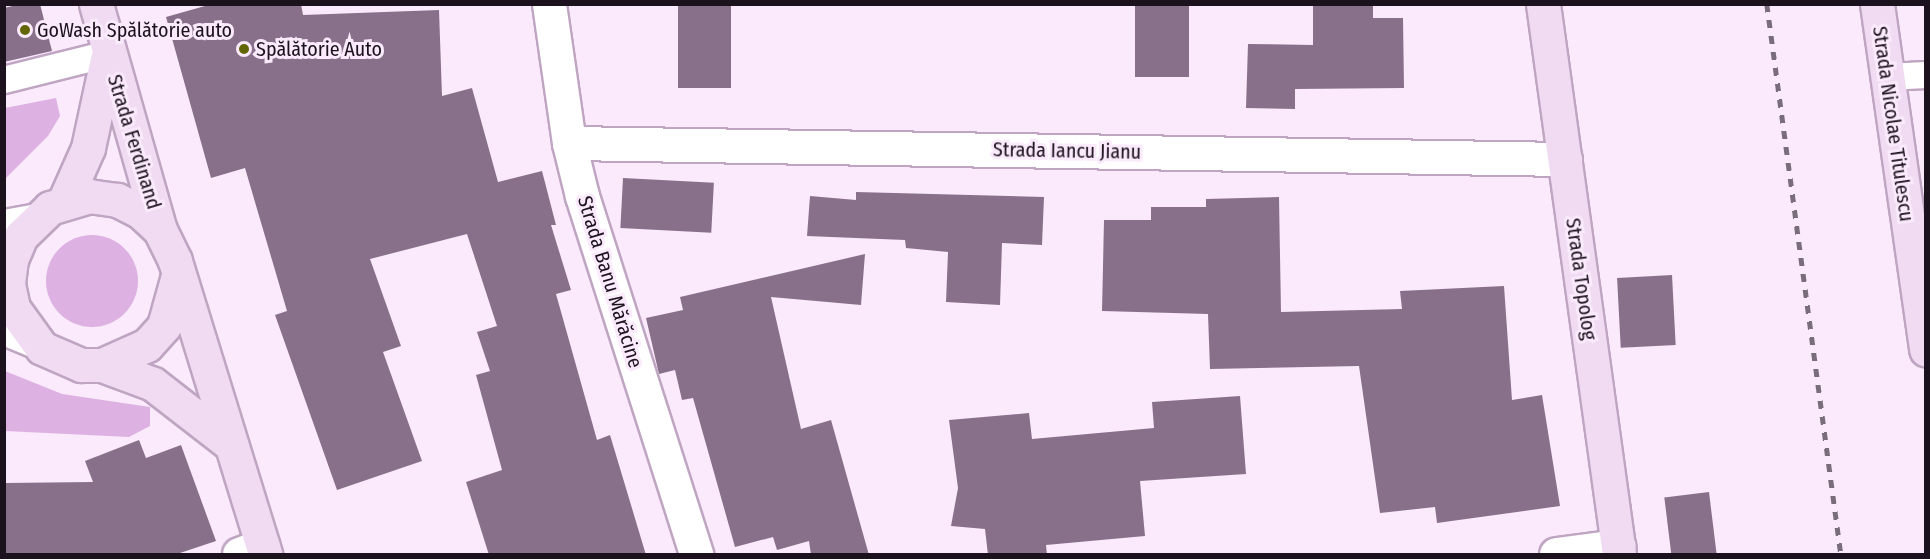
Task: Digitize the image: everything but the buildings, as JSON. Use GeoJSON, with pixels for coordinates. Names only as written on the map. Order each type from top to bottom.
{"type":"FeatureCollection","features":[{"type":"Feature","properties":{"kind":"street","name":"Strada Ferdinand"},"geometry":{"type":"LineString","coordinates":[[96,4],[108,54],[160,230],[175,261],[177,279],[229,444],[255,552]]}},
{"type":"Feature","properties":{"kind":"street","name":"Strada Banu Mărăcine"},"geometry":{"type":"LineString","coordinates":[[549,4],[569,143],[696,555]]}},
{"type":"Feature","properties":{"kind":"street","name":"Strada Topolog"},"geometry":{"type":"LineString","coordinates":[[1543,4],[1619,550]]}},
{"type":"Feature","properties":{"kind":"street","name":"Strada Nicolae Titulescu"},"geometry":{"type":"LineString","coordinates":[[1876,4],[1926,350]]}},
{"type":"Feature","properties":{"kind":"street","name":"Strada Ferdinand"},"geometry":{"type":"LineString","coordinates":[[108,54],[88,148],[51,209],[11,259],[8,284],[17,316],[42,348],[81,365],[102,364],[147,345],[171,311],[177,279]]}},
{"type":"Feature","properties":{"kind":"street","name":"Strada Iancu Jianu"},"geometry":{"type":"LineString","coordinates":[[569,143],[1564,159]]}},
{"type":"Feature","properties":{"kind":"street","name":"Strada Ferdinand"},"geometry":{"type":"LineString","coordinates":[[51,209],[90,196],[117,200],[141,212],[160,230]]}},
{"type":"Feature","properties":{"kind":"street","name":"Strada Ferdinand"},"geometry":{"type":"LineString","coordinates":[[102,364],[153,384],[229,444]]}},
{"type":"Feature","properties":{"kind":"street"},"geometry":{"type":"LineString","coordinates":[[1556,555],[1619,550]]}},
{"type":"Feature","properties":{"kind":"lane"},"geometry":{"type":"LineString","coordinates":[[4,80],[108,54]]}},
{"type":"Feature","properties":{"kind":"lane"},"geometry":{"type":"LineString","coordinates":[[1887,77],[1926,75]]}},
{"type":"Feature","properties":{"kind":"lane"},"geometry":{"type":"LineString","coordinates":[[4,223],[51,209]]}},
{"type":"Feature","properties":{"kind":"lane"},"geometry":{"type":"LineString","coordinates":[[4,332],[42,348]]}},
{"type":"Feature","properties":{"kind":"shaded area"},"geometry":{"type":"Polygon","coordinates":[[[56,98],[60,116],[48,136],[5,179],[5,108],[56,98]]]}},
{"type":"Feature","properties":{"kind":"shaded area"},"geometry":{"type":"Polygon","coordinates":[[[83,235],[101,235],[118,242],[131,255],[138,272],[138,290],[131,307],[118,320],[101,327],[83,327],[66,320],[53,307],[46,290],[46,272],[53,255],[66,242],[83,235]]]}},
{"type":"Feature","properties":{"kind":"shaded area"},"geometry":{"type":"Polygon","coordinates":[[[5,371],[62,394],[150,407],[150,426],[129,437],[5,431],[5,371]]]}},
{"type":"Feature","properties":{"kind":"railway"},"geometry":{"type":"LineString","coordinates":[[1767,4],[1841,554]]}},
{"type":"Feature","properties":{"kind":"place","name":"GoWash Spălătorie auto"},"geometry":{"type":"Point","coordinates":[25,30]}},
{"type":"Feature","properties":{"kind":"place","name":"Spălătorie Auto"},"geometry":{"type":"Point","coordinates":[244,49]}}]}
